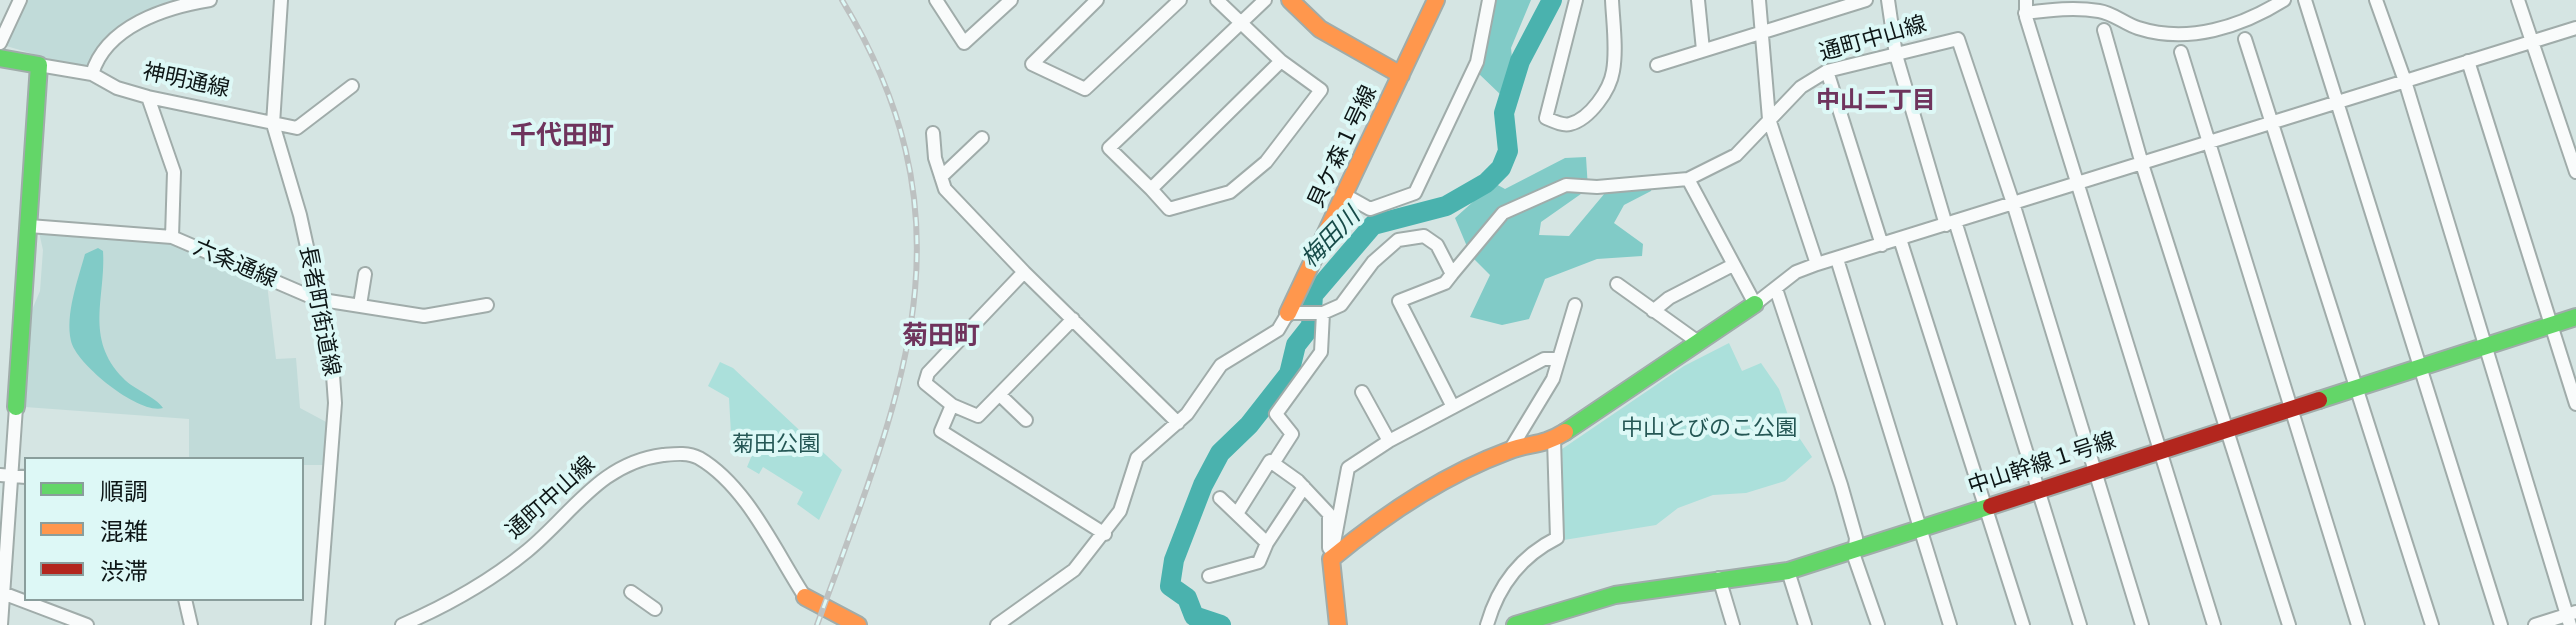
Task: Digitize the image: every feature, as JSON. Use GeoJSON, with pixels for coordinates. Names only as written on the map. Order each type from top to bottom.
{"type":"FeatureCollection","features":[{"type":"Feature","properties":{"kind":"street"},"geometry":{"type":"LineString","coordinates":[[0,43],[20,0]]}},
{"type":"Feature","properties":{"kind":"street"},"geometry":{"type":"LineString","coordinates":[[92,74],[95,63],[133,26],[177,5],[210,0]]}},
{"type":"Feature","properties":{"kind":"street","name":"長者町街道線"},"geometry":{"type":"LineString","coordinates":[[281,0],[273,124],[300,215],[332,361],[335,403],[318,625]]}},
{"type":"Feature","properties":{"kind":"street"},"geometry":{"type":"LineString","coordinates":[[936,0],[964,43],[1011,0]]}},
{"type":"Feature","properties":{"kind":"street"},"geometry":{"type":"LineString","coordinates":[[1097,0],[1032,64],[1085,89],[1180,0]]}},
{"type":"Feature","properties":{"kind":"street"},"geometry":{"type":"LineString","coordinates":[[1217,0],[1241,25],[1281,61],[1321,90],[1266,162],[1230,192],[1169,209],[1109,148],[1241,25],[1265,0]]}},
{"type":"Feature","properties":{"kind":"street"},"geometry":{"type":"LineString","coordinates":[[1290,0],[1320,29],[1401,75]]}},
{"type":"Feature","properties":{"kind":"street","name":"貝ケ森１号線"},"geometry":{"type":"LineString","coordinates":[[1296,313],[1345,195],[1436,0]]}},
{"type":"Feature","properties":{"kind":"street"},"geometry":{"type":"LineString","coordinates":[[1345,195],[1370,209],[1415,193],[1477,62],[1489,0]]}},
{"type":"Feature","properties":{"kind":"street"},"geometry":{"type":"LineString","coordinates":[[1576,0],[1546,118],[1560,124],[1571,124],[1595,106],[1607,89],[1613,71],[1612,0]]}},
{"type":"Feature","properties":{"kind":"street"},"geometry":{"type":"LineString","coordinates":[[1698,0],[1703,50]]}},
{"type":"Feature","properties":{"kind":"street"},"geometry":{"type":"LineString","coordinates":[[1759,0],[1769,119],[1817,264]]}},
{"type":"Feature","properties":{"kind":"street"},"geometry":{"type":"LineString","coordinates":[[1657,65],[1762,31],[1825,5],[1866,0]]}},
{"type":"Feature","properties":{"kind":"street"},"geometry":{"type":"LineString","coordinates":[[1888,0],[1896,55],[2080,625]]}},
{"type":"Feature","properties":{"kind":"street"},"geometry":{"type":"LineString","coordinates":[[2214,625],[2026,6],[2102,11],[2136,28],[2170,36],[2216,30],[2265,12],[2284,0]]}},
{"type":"Feature","properties":{"kind":"street"},"geometry":{"type":"LineString","coordinates":[[2305,0],[2340,101],[2501,625]]}},
{"type":"Feature","properties":{"kind":"street"},"geometry":{"type":"LineString","coordinates":[[2376,0],[2405,81],[2571,617],[2535,625]]}},
{"type":"Feature","properties":{"kind":"street"},"geometry":{"type":"LineString","coordinates":[[2518,0],[2576,172]]}},
{"type":"Feature","properties":{"kind":"street"},"geometry":{"type":"LineString","coordinates":[[1331,559],[1386,513],[1510,450],[1540,446],[1554,439],[1755,304],[1796,272],[2576,28]]}},
{"type":"Feature","properties":{"kind":"street"},"geometry":{"type":"LineString","coordinates":[[2104,30],[2142,164],[2289,625]]}},
{"type":"Feature","properties":{"kind":"street","name":"通町中山線"},"geometry":{"type":"LineString","coordinates":[[1452,274],[1457,272],[1471,250],[1503,213],[1566,185],[1597,187],[1688,179],[1736,155],[1801,87],[1827,71],[1958,39],[2013,203]]}},
{"type":"Feature","properties":{"kind":"street"},"geometry":{"type":"LineString","coordinates":[[2245,39],[2432,625]]}},
{"type":"Feature","properties":{"kind":"street"},"geometry":{"type":"LineString","coordinates":[[2181,52],[2358,625]]}},
{"type":"Feature","properties":{"kind":"street","name":"神明通線"},"geometry":{"type":"LineString","coordinates":[[0,58],[92,74],[117,88],[148,97],[297,128],[352,86]]}},
{"type":"Feature","properties":{"kind":"street"},"geometry":{"type":"LineString","coordinates":[[1151,189],[1281,61]]}},
{"type":"Feature","properties":{"kind":"street"},"geometry":{"type":"LineString","coordinates":[[2468,61],[2576,404]]}},
{"type":"Feature","properties":{"kind":"street"},"geometry":{"type":"LineString","coordinates":[[1,625],[4,476],[16,407],[39,65]]}},
{"type":"Feature","properties":{"kind":"street"},"geometry":{"type":"LineString","coordinates":[[1827,71],[1882,245]]}},
{"type":"Feature","properties":{"kind":"street"},"geometry":{"type":"LineString","coordinates":[[148,97],[174,172],[172,237]]}},
{"type":"Feature","properties":{"kind":"street"},"geometry":{"type":"LineString","coordinates":[[933,133],[945,189],[1024,272],[1178,423]]}},
{"type":"Feature","properties":{"kind":"street"},"geometry":{"type":"LineString","coordinates":[[941,177],[982,138]]}},
{"type":"Feature","properties":{"kind":"street"},"geometry":{"type":"LineString","coordinates":[[1688,179],[1755,304]]}},
{"type":"Feature","properties":{"kind":"street"},"geometry":{"type":"LineString","coordinates":[[2013,203],[2142,625]]}},
{"type":"Feature","properties":{"kind":"street","name":"六条通線"},"geometry":{"type":"LineString","coordinates":[[29,226],[172,237],[316,299],[424,316],[487,305]]}},
{"type":"Feature","properties":{"kind":"street"},"geometry":{"type":"LineString","coordinates":[[997,625],[1061,582],[1105,534],[1120,511],[1137,458],[1178,423],[1221,365],[1278,330],[1296,313],[1323,313],[1341,305],[1373,262],[1398,240],[1424,236],[1437,245],[1452,274],[1445,283],[1399,301],[1453,407]]}},
{"type":"Feature","properties":{"kind":"street"},"geometry":{"type":"LineString","coordinates":[[1900,239],[2023,625]]}},
{"type":"Feature","properties":{"kind":"street"},"geometry":{"type":"LineString","coordinates":[[1837,259],[1950,625]]}},
{"type":"Feature","properties":{"kind":"street"},"geometry":{"type":"LineString","coordinates":[[1653,311],[1669,298],[1733,265]]}},
{"type":"Feature","properties":{"kind":"street"},"geometry":{"type":"LineString","coordinates":[[1024,272],[928,373],[925,383],[952,405],[978,416],[1001,396],[1073,319]]}},
{"type":"Feature","properties":{"kind":"street"},"geometry":{"type":"LineString","coordinates":[[360,305],[365,274]]}},
{"type":"Feature","properties":{"kind":"street"},"geometry":{"type":"LineString","coordinates":[[1617,284],[1698,342]]}},
{"type":"Feature","properties":{"kind":"street"},"geometry":{"type":"LineString","coordinates":[[1776,289],[1841,485],[1856,538],[1855,549],[1878,625]]}},
{"type":"Feature","properties":{"kind":"street"},"geometry":{"type":"LineString","coordinates":[[1510,450],[1553,379],[1575,305]]}},
{"type":"Feature","properties":{"kind":"street"},"geometry":{"type":"LineString","coordinates":[[1274,462],[1292,434],[1276,414],[1321,352],[1323,313]]}},
{"type":"Feature","properties":{"kind":"street","name":"中山幹線１号線"},"geometry":{"type":"LineString","coordinates":[[1515,625],[1574,604],[1719,578],[1788,571],[2576,317]]}},
{"type":"Feature","properties":{"kind":"street"},"geometry":{"type":"LineString","coordinates":[[1331,559],[1348,468],[1389,441],[1544,359],[1557,359]]}},
{"type":"Feature","properties":{"kind":"street"},"geometry":{"type":"LineString","coordinates":[[1362,392],[1389,441]]}},
{"type":"Feature","properties":{"kind":"street"},"geometry":{"type":"LineString","coordinates":[[1001,396],[1026,420]]}},
{"type":"Feature","properties":{"kind":"street"},"geometry":{"type":"LineString","coordinates":[[952,405],[941,431],[1105,534]]}},
{"type":"Feature","properties":{"kind":"street"},"geometry":{"type":"LineString","coordinates":[[1487,625],[1503,586],[1515,570],[1533,550],[1557,538],[1554,439]]}},
{"type":"Feature","properties":{"kind":"street","name":"通町中山線"},"geometry":{"type":"LineString","coordinates":[[402,625],[475,589],[529,550],[595,484],[612,472],[633,462],[673,454],[691,454],[717,471],[760,525],[805,597],[858,625]]}},
{"type":"Feature","properties":{"kind":"street"},"geometry":{"type":"LineString","coordinates":[[1238,512],[1270,461],[1304,487],[1329,514],[1327,538],[1338,625]]}},
{"type":"Feature","properties":{"kind":"street"},"geometry":{"type":"LineString","coordinates":[[4,476],[24,477]]}},
{"type":"Feature","properties":{"kind":"street"},"geometry":{"type":"LineString","coordinates":[[1209,576],[1259,562],[1267,543],[1304,487]]}},
{"type":"Feature","properties":{"kind":"street"},"geometry":{"type":"LineString","coordinates":[[1220,498],[1267,543]]}},
{"type":"Feature","properties":{"kind":"street"},"geometry":{"type":"LineString","coordinates":[[1788,571],[1805,625]]}},
{"type":"Feature","properties":{"kind":"street"},"geometry":{"type":"LineString","coordinates":[[1719,578],[1733,625]]}},
{"type":"Feature","properties":{"kind":"street"},"geometry":{"type":"LineString","coordinates":[[2,592],[24,601]]}},
{"type":"Feature","properties":{"kind":"street"},"geometry":{"type":"LineString","coordinates":[[631,592],[655,609]]}},
{"type":"Feature","properties":{"kind":"street"},"geometry":{"type":"LineString","coordinates":[[25,601],[87,625]]}},
{"type":"Feature","properties":{"kind":"street"},"geometry":{"type":"LineString","coordinates":[[185,601],[191,625]]}},
{"type":"Feature","properties":{"kind":"shaded area"},"geometry":{"type":"Polygon","coordinates":[[[25,0],[194,0],[119,31],[87,70],[3,45],[25,0]]]}},
{"type":"Feature","properties":{"kind":"shaded area"},"geometry":{"type":"Polygon","coordinates":[[[1483,0],[1531,0],[1511,48],[1513,68],[1501,95],[1478,73],[1483,0]]]}},
{"type":"Feature","properties":{"kind":"shaded area"},"geometry":{"type":"Polygon","coordinates":[[[1586,157],[1588,189],[1541,222],[1539,235],[1569,236],[1610,187],[1653,183],[1651,191],[1624,205],[1614,223],[1643,244],[1642,256],[1597,259],[1545,279],[1529,319],[1502,325],[1470,317],[1490,275],[1471,256],[1455,218],[1494,183],[1505,189],[1565,158],[1586,157]]]}},
{"type":"Feature","properties":{"kind":"shaded area"},"geometry":{"type":"Polygon","coordinates":[[[39,232],[169,241],[267,284],[276,359],[296,358],[300,408],[330,424],[327,465],[304,465],[304,457],[189,457],[189,419],[25,407],[29,317],[40,291],[43,250],[39,232]]]}},
{"type":"Feature","properties":{"kind":"shaded area"},"geometry":{"type":"Polygon","coordinates":[[[98,248],[103,251],[100,332],[104,348],[123,378],[163,408],[139,404],[125,396],[96,374],[75,351],[70,331],[71,308],[85,254],[98,248]]]}},
{"type":"Feature","properties":{"kind":"green space","name":"中山とびのこ公園"},"geometry":{"type":"Polygon","coordinates":[[[1729,343],[1742,371],[1761,363],[1779,389],[1792,427],[1812,457],[1785,481],[1746,493],[1713,495],[1678,508],[1656,525],[1564,540],[1562,449],[1684,366],[1729,343]]]}},
{"type":"Feature","properties":{"kind":"green space","name":"菊田公園"},"geometry":{"type":"Polygon","coordinates":[[[720,362],[733,368],[842,470],[819,520],[797,504],[803,492],[763,467],[759,474],[747,467],[752,455],[746,441],[731,434],[729,398],[708,386],[720,362]]]}},
{"type":"Feature","properties":{"kind":"waterway","name":"梅田川"},"geometry":{"type":"LineString","coordinates":[[1221,625],[1194,616],[1187,598],[1170,586],[1174,560],[1203,485],[1220,453],[1249,425],[1289,374],[1296,345],[1311,326],[1313,295],[1373,225],[1446,206],[1486,183],[1501,168],[1508,151],[1504,113],[1520,61],[1552,0]]}},
{"type":"Feature","properties":{"kind":"railway"},"geometry":{"type":"LineString","coordinates":[[817,625],[875,464],[898,388],[912,313],[917,239],[908,162],[884,83],[842,0]]}},
{"type":"Feature","properties":{"kind":"traffic: fast"},"geometry":{"type":"LineString","coordinates":[[0,58],[39,65],[16,407]]}},
{"type":"Feature","properties":{"kind":"traffic: fast"},"geometry":{"type":"LineString","coordinates":[[1565,432],[1755,304]]}},
{"type":"Feature","properties":{"kind":"traffic: fast"},"geometry":{"type":"LineString","coordinates":[[2319,400],[2576,317]]}},
{"type":"Feature","properties":{"kind":"traffic: fast"},"geometry":{"type":"LineString","coordinates":[[1515,625],[1615,595],[1788,571],[1991,506]]}},
{"type":"Feature","properties":{"kind":"traffic: slow"},"geometry":{"type":"LineString","coordinates":[[1290,0],[1320,29],[1401,75]]}},
{"type":"Feature","properties":{"kind":"traffic: slow"},"geometry":{"type":"LineString","coordinates":[[1288,313],[1436,0]]}},
{"type":"Feature","properties":{"kind":"traffic: slow"},"geometry":{"type":"LineString","coordinates":[[1338,625],[1331,559],[1393,512],[1437,484],[1484,461],[1565,432]]}},
{"type":"Feature","properties":{"kind":"traffic: slow"},"geometry":{"type":"LineString","coordinates":[[805,597],[858,625]]}},
{"type":"Feature","properties":{"kind":"traffic: jam"},"geometry":{"type":"LineString","coordinates":[[1991,506],[2319,400]]}},
{"type":"Feature","properties":{"kind":"district","name":"中山二丁目"},"geometry":{"type":"Point","coordinates":[1876,101]}},
{"type":"Feature","properties":{"kind":"district","name":"千代田町"},"geometry":{"type":"Point","coordinates":[562,137]}},
{"type":"Feature","properties":{"kind":"district","name":"菊田町"},"geometry":{"type":"Point","coordinates":[941,337]}}]}
